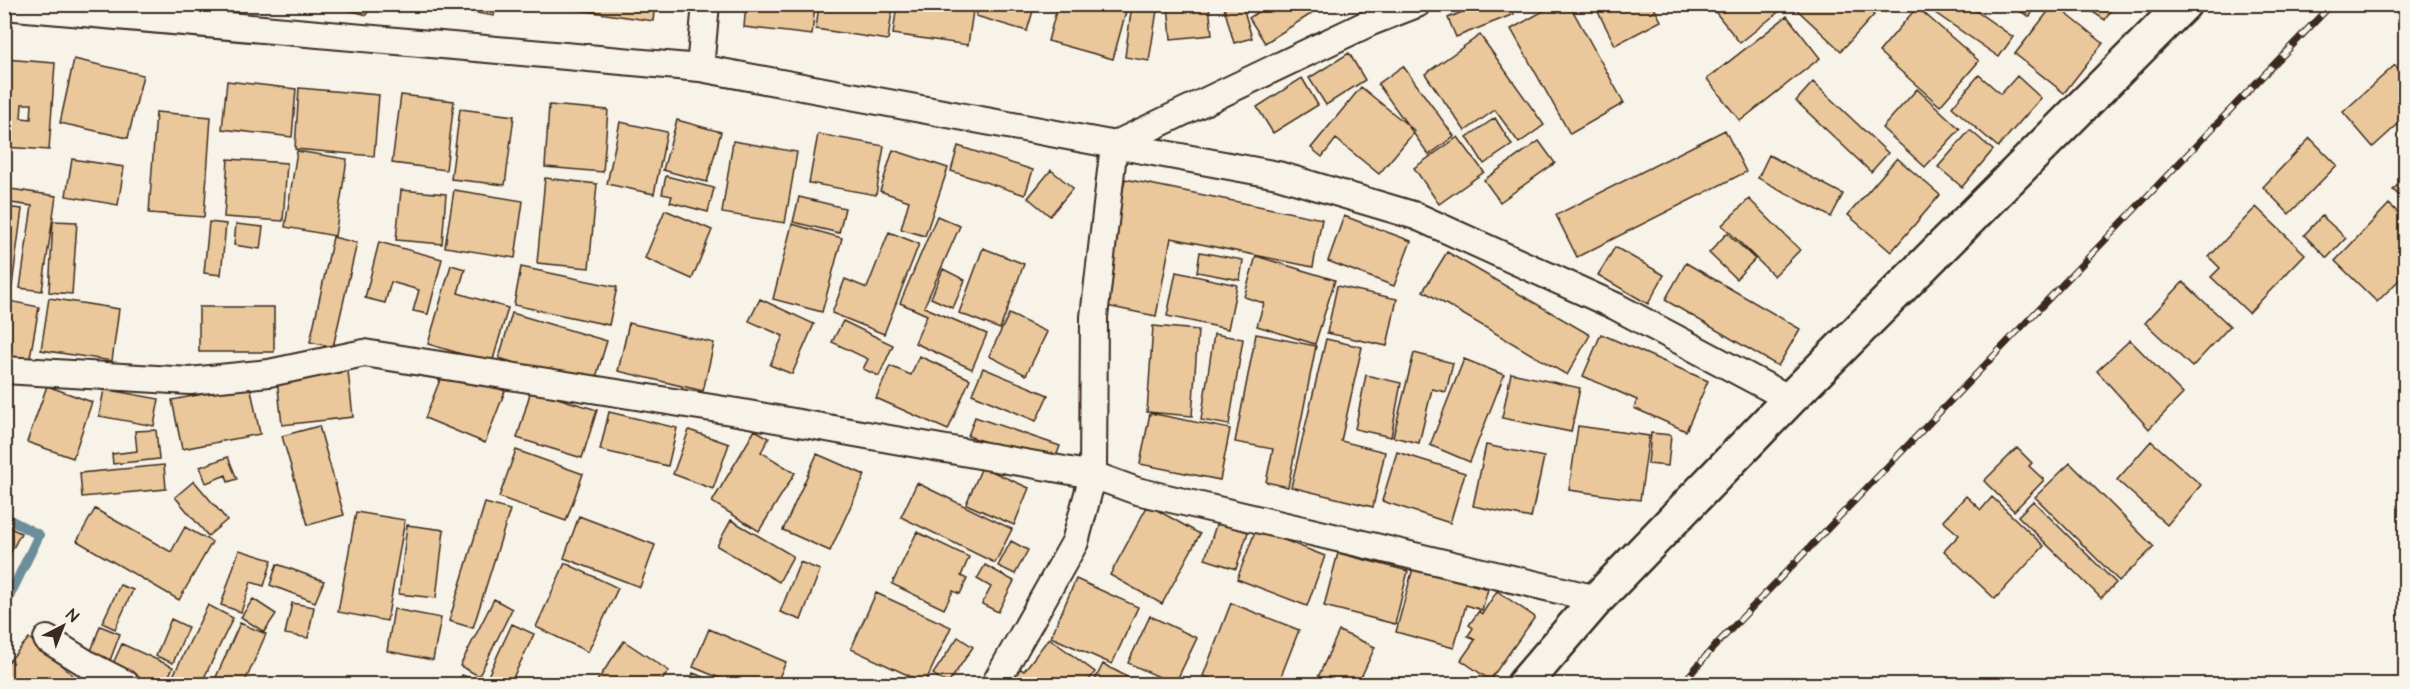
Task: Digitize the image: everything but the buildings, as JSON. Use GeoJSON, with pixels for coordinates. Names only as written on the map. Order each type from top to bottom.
{"type":"FeatureCollection","features":[{"type":"Feature","properties":{"kind":"main road"},"geometry":{"type":"LineString","coordinates":[[1524,684],[1597,598],[1790,399],[2184,4]]}},
{"type":"Feature","properties":{"kind":"street"},"geometry":{"type":"LineString","coordinates":[[700,68],[706,4]]}},
{"type":"Feature","properties":{"kind":"street"},"geometry":{"type":"LineString","coordinates":[[1114,145],[1371,22],[1417,4]]}},
{"type":"Feature","properties":{"kind":"street"},"geometry":{"type":"LineString","coordinates":[[4,6],[700,68],[1278,175],[1416,216],[1615,306],[1790,399]]}},
{"type":"Feature","properties":{"kind":"street"},"geometry":{"type":"LineString","coordinates":[[994,684],[1074,542],[1093,475],[1094,317],[1114,145]]}},
{"type":"Feature","properties":{"kind":"street"},"geometry":{"type":"LineString","coordinates":[[4,370],[190,381],[269,373],[364,353],[737,412],[1093,475],[1137,491],[1597,598]]}},
{"type":"Feature","properties":{"kind":"street"},"geometry":{"type":"LineString","coordinates":[[47,639],[89,665],[126,684]]}},
{"type":"Feature","properties":{"kind":"waterway"},"geometry":{"type":"LineString","coordinates":[[4,517],[39,535],[4,607]]}},
{"type":"Feature","properties":{"kind":"railway"},"geometry":{"type":"LineString","coordinates":[[1682,684],[1712,649],[2332,4]]}}]}
